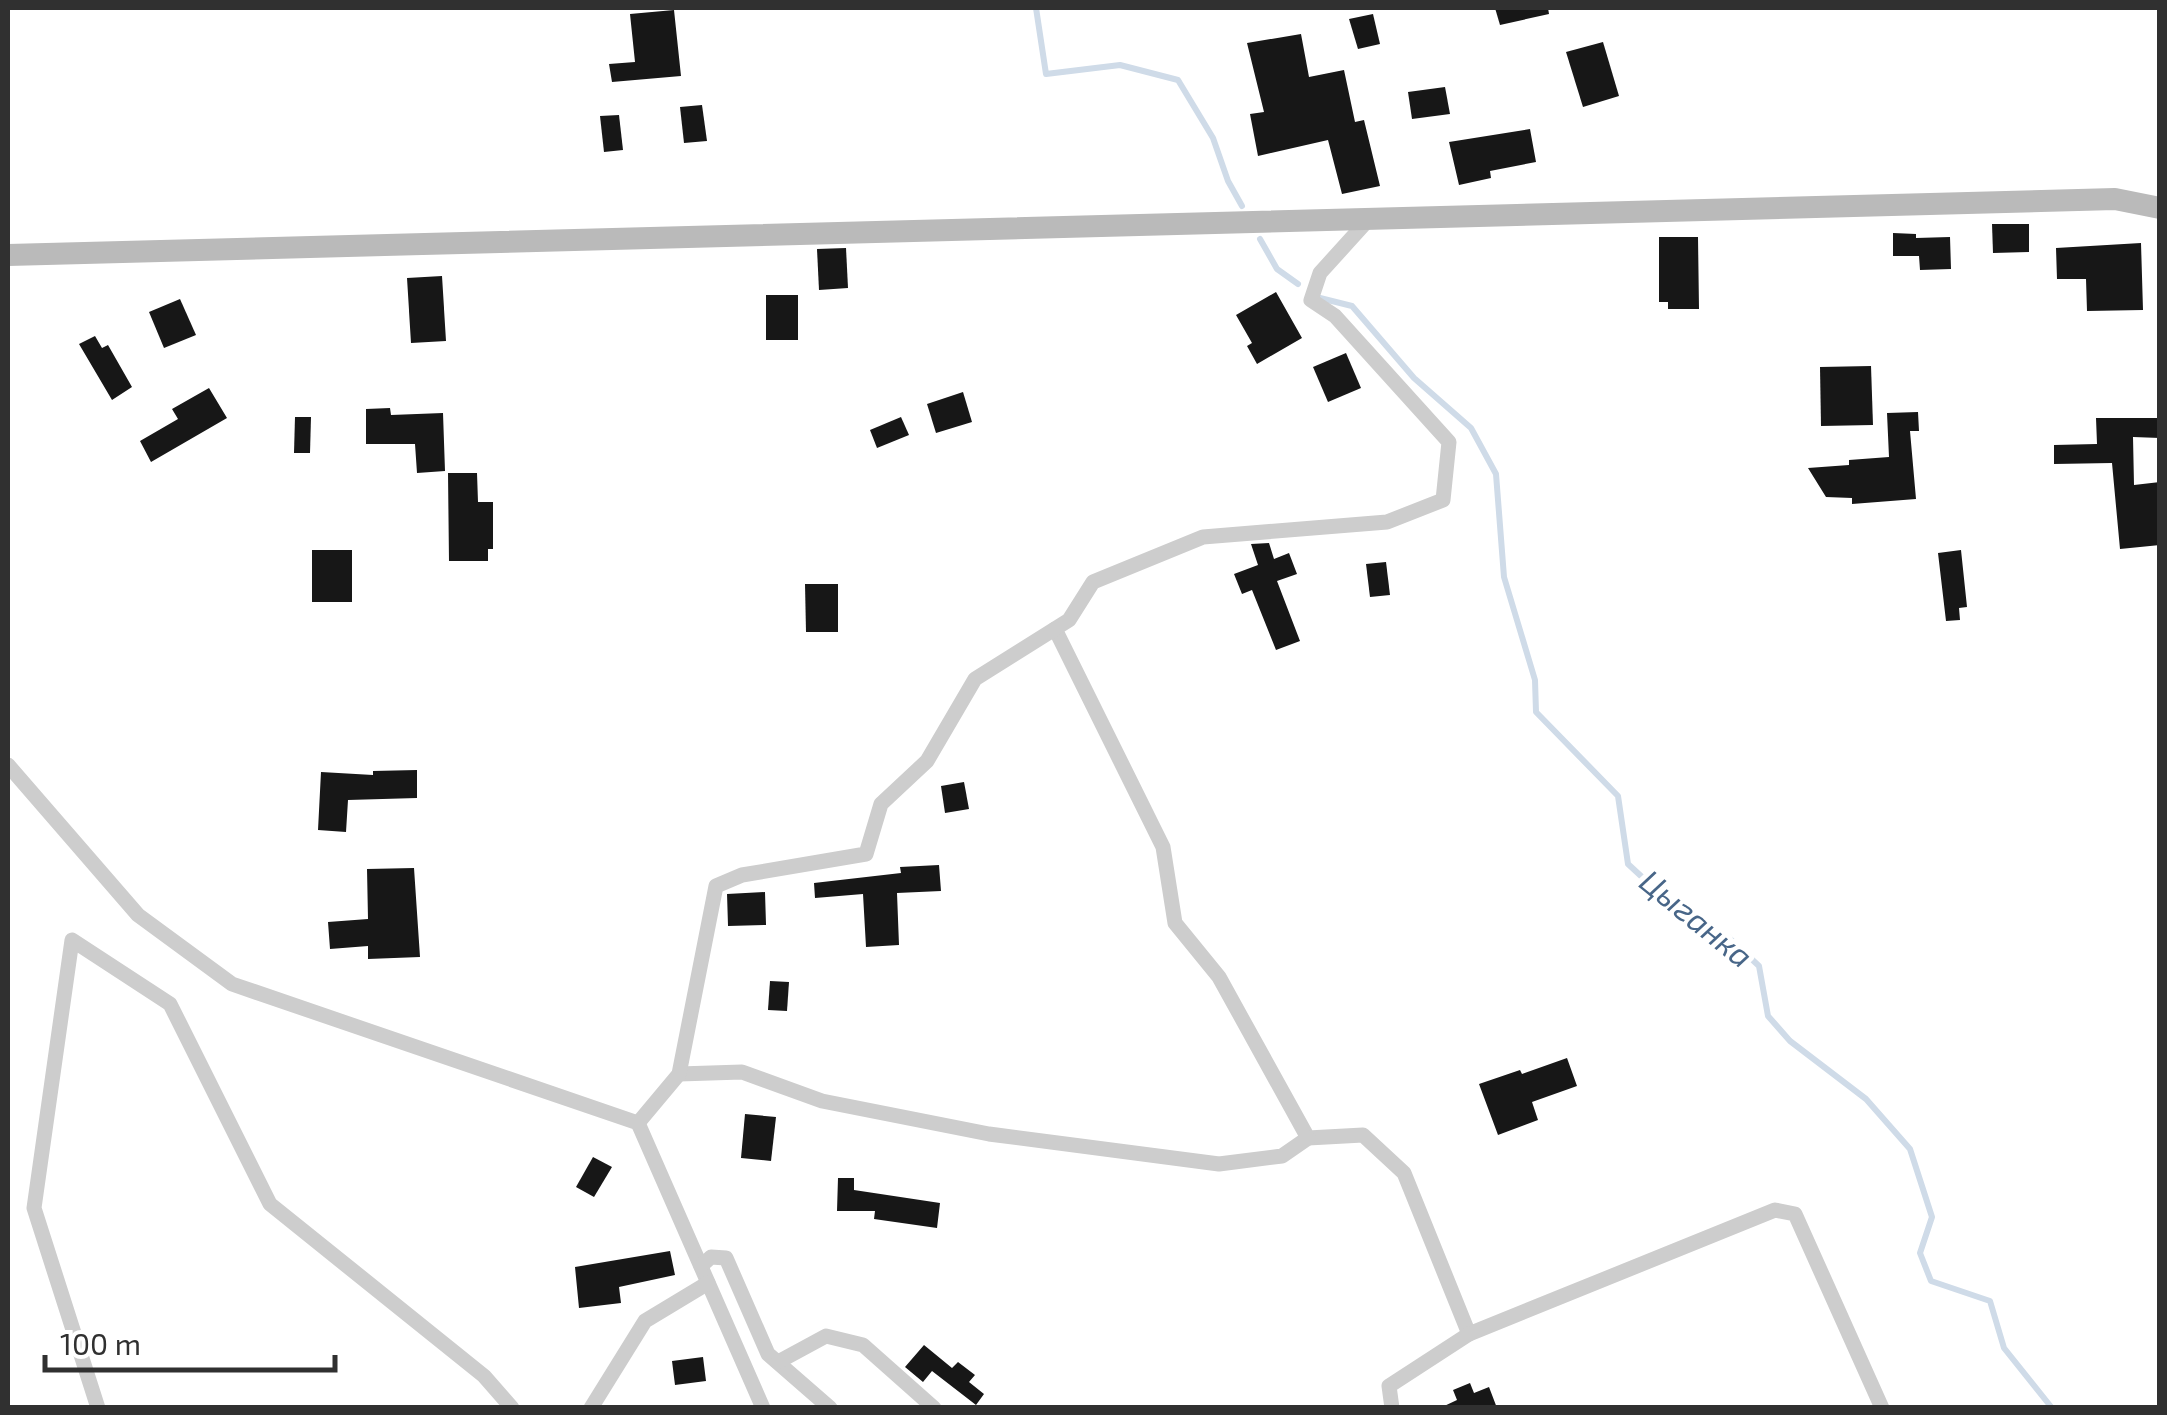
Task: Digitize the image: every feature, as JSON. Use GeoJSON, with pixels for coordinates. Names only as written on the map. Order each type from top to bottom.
{"type":"FeatureCollection","features":[{"type":"Feature","properties":{"kind":"street"},"geometry":{"type":"LineString","coordinates":[[8,255],[2115,199],[2160,208]]}},
{"type":"Feature","properties":{"kind":"street"},"geometry":{"type":"LineString","coordinates":[[638,1122],[679,1074],[716,886],[742,875],[866,854],[880,804],[926,761],[975,679],[1069,620],[1093,582],[1204,537],[1387,522],[1443,500],[1449,442],[1334,316],[1311,300],[1320,273],[1368,220]]}},
{"type":"Feature","properties":{"kind":"street"},"geometry":{"type":"LineString","coordinates":[[1055,629],[1163,846],[1174,923],[1219,977],[1308,1138]]}},
{"type":"Feature","properties":{"kind":"street"},"geometry":{"type":"LineString","coordinates":[[8,765],[138,915],[232,984],[638,1122],[762,1408]]}},
{"type":"Feature","properties":{"kind":"street"},"geometry":{"type":"LineString","coordinates":[[98,1408],[34,1208],[72,940],[170,1004],[270,1204],[484,1376],[512,1408]]}},
{"type":"Feature","properties":{"kind":"street"},"geometry":{"type":"LineString","coordinates":[[679,1074],[742,1072],[822,1101],[970,1130],[1219,1164],[1282,1156],[1308,1138],[1364,1135],[1404,1173],[1469,1334]]}},
{"type":"Feature","properties":{"kind":"street"},"geometry":{"type":"LineString","coordinates":[[1392,1408],[1389,1386],[1469,1334],[1775,1210],[1795,1214],[1882,1408]]}},
{"type":"Feature","properties":{"kind":"street"},"geometry":{"type":"LineString","coordinates":[[701,1266],[712,1257],[726,1258],[768,1354],[830,1408]]}},
{"type":"Feature","properties":{"kind":"street"},"geometry":{"type":"LineString","coordinates":[[591,1408],[645,1320],[708,1283]]}},
{"type":"Feature","properties":{"kind":"street"},"geometry":{"type":"LineString","coordinates":[[778,1362],[826,1336],[862,1345],[934,1408]]}},
{"type":"Feature","properties":{"kind":"building"},"geometry":{"type":"Polygon","coordinates":[[[1495,8],[1548,8],[1549,14],[1500,25],[1495,8]]]}},
{"type":"Feature","properties":{"kind":"building"},"geometry":{"type":"Polygon","coordinates":[[[674,10],[681,76],[612,82],[609,64],[635,62],[630,14],[674,10]]]}},
{"type":"Feature","properties":{"kind":"building"},"geometry":{"type":"Polygon","coordinates":[[[1373,14],[1380,44],[1358,49],[1349,19],[1373,14]]]}},
{"type":"Feature","properties":{"kind":"building"},"geometry":{"type":"Polygon","coordinates":[[[1301,34],[1309,77],[1344,70],[1355,122],[1364,120],[1380,186],[1342,194],[1328,140],[1258,156],[1250,114],[1264,112],[1247,43],[1301,34]]]}},
{"type":"Feature","properties":{"kind":"building"},"geometry":{"type":"Polygon","coordinates":[[[1603,42],[1619,96],[1583,107],[1566,52],[1603,42]]]}},
{"type":"Feature","properties":{"kind":"building"},"geometry":{"type":"Polygon","coordinates":[[[1445,87],[1450,114],[1412,119],[1408,92],[1445,87]]]}},
{"type":"Feature","properties":{"kind":"building"},"geometry":{"type":"Polygon","coordinates":[[[702,105],[707,141],[684,143],[680,107],[702,105]]]}},
{"type":"Feature","properties":{"kind":"building"},"geometry":{"type":"Polygon","coordinates":[[[619,115],[623,150],[604,152],[600,116],[619,115]]]}},
{"type":"Feature","properties":{"kind":"building"},"geometry":{"type":"Polygon","coordinates":[[[1530,129],[1536,162],[1490,171],[1491,178],[1459,185],[1449,142],[1530,129]]]}},
{"type":"Feature","properties":{"kind":"building"},"geometry":{"type":"Polygon","coordinates":[[[1992,224],[2029,224],[2029,252],[1993,253],[1992,224]]]}},
{"type":"Feature","properties":{"kind":"building"},"geometry":{"type":"Polygon","coordinates":[[[1893,233],[1916,234],[1916,238],[1950,237],[1951,269],[1920,270],[1919,256],[1893,256],[1893,233]]]}},
{"type":"Feature","properties":{"kind":"building"},"geometry":{"type":"Polygon","coordinates":[[[1659,237],[1698,237],[1699,309],[1668,309],[1668,302],[1659,302],[1659,237]]]}},
{"type":"Feature","properties":{"kind":"building"},"geometry":{"type":"Polygon","coordinates":[[[2141,243],[2143,310],[2087,311],[2086,279],[2057,279],[2056,248],[2141,243]]]}},
{"type":"Feature","properties":{"kind":"building"},"geometry":{"type":"Polygon","coordinates":[[[846,248],[848,288],[819,290],[817,249],[846,248]]]}},
{"type":"Feature","properties":{"kind":"building"},"geometry":{"type":"Polygon","coordinates":[[[442,276],[446,341],[411,343],[407,278],[442,276]]]}},
{"type":"Feature","properties":{"kind":"building"},"geometry":{"type":"Polygon","coordinates":[[[1276,292],[1302,338],[1257,364],[1247,346],[1252,343],[1236,315],[1276,292]]]}},
{"type":"Feature","properties":{"kind":"building"},"geometry":{"type":"Polygon","coordinates":[[[766,295],[798,295],[798,340],[766,340],[766,295]]]}},
{"type":"Feature","properties":{"kind":"building"},"geometry":{"type":"Polygon","coordinates":[[[180,299],[196,335],[164,348],[149,312],[180,299]]]}},
{"type":"Feature","properties":{"kind":"building"},"geometry":{"type":"Polygon","coordinates":[[[95,336],[102,348],[108,345],[132,387],[112,400],[79,344],[95,336]]]}},
{"type":"Feature","properties":{"kind":"building"},"geometry":{"type":"Polygon","coordinates":[[[1346,353],[1361,388],[1328,402],[1313,367],[1346,353]]]}},
{"type":"Feature","properties":{"kind":"building"},"geometry":{"type":"Polygon","coordinates":[[[1871,366],[1873,425],[1821,426],[1820,367],[1871,366]]]}},
{"type":"Feature","properties":{"kind":"building"},"geometry":{"type":"Polygon","coordinates":[[[209,388],[227,418],[151,462],[140,441],[178,419],[172,409],[209,388]]]}},
{"type":"Feature","properties":{"kind":"building"},"geometry":{"type":"Polygon","coordinates":[[[963,392],[972,422],[936,433],[927,404],[963,392]]]}},
{"type":"Feature","properties":{"kind":"building"},"geometry":{"type":"Polygon","coordinates":[[[390,408],[391,415],[443,413],[445,471],[417,473],[415,444],[366,444],[366,409],[390,408]]]}},
{"type":"Feature","properties":{"kind":"building"},"geometry":{"type":"Polygon","coordinates":[[[1918,412],[1919,431],[1910,431],[1916,499],[1852,504],[1852,498],[1826,497],[1808,468],[1889,457],[1887,413],[1918,412]]]}},
{"type":"Feature","properties":{"kind":"building"},"geometry":{"type":"Polygon","coordinates":[[[295,417],[311,417],[310,453],[294,453],[295,417]]]}},
{"type":"Feature","properties":{"kind":"building"},"geometry":{"type":"Polygon","coordinates":[[[901,417],[909,435],[877,448],[870,430],[901,417]]]}},
{"type":"Feature","properties":{"kind":"building"},"geometry":{"type":"Polygon","coordinates":[[[2096,418],[2160,418],[2160,438],[2133,437],[2134,485],[2160,482],[2160,545],[2120,549],[2112,463],[2054,464],[2054,445],[2097,444],[2096,418]]]}},
{"type":"Feature","properties":{"kind":"building"},"geometry":{"type":"Polygon","coordinates":[[[448,473],[477,473],[478,502],[493,502],[493,549],[488,549],[488,561],[449,561],[448,473]]]}},
{"type":"Feature","properties":{"kind":"building"},"geometry":{"type":"Polygon","coordinates":[[[1269,543],[1274,559],[1289,553],[1297,574],[1277,581],[1300,641],[1276,650],[1252,590],[1242,594],[1234,574],[1258,565],[1251,544],[1269,543]]]}},
{"type":"Feature","properties":{"kind":"building"},"geometry":{"type":"Polygon","coordinates":[[[312,550],[352,550],[352,602],[312,602],[312,550]]]}},
{"type":"Feature","properties":{"kind":"building"},"geometry":{"type":"Polygon","coordinates":[[[1961,550],[1967,607],[1959,608],[1960,620],[1946,621],[1938,553],[1961,550]]]}},
{"type":"Feature","properties":{"kind":"building"},"geometry":{"type":"Polygon","coordinates":[[[1386,562],[1390,595],[1370,597],[1366,564],[1386,562]]]}},
{"type":"Feature","properties":{"kind":"building"},"geometry":{"type":"Polygon","coordinates":[[[805,584],[838,584],[838,632],[806,632],[805,584]]]}},
{"type":"Feature","properties":{"kind":"building"},"geometry":{"type":"Polygon","coordinates":[[[417,770],[417,798],[348,800],[346,832],[318,830],[321,772],[373,775],[373,771],[417,770]]]}},
{"type":"Feature","properties":{"kind":"building"},"geometry":{"type":"Polygon","coordinates":[[[964,782],[969,809],[945,813],[941,786],[964,782]]]}},
{"type":"Feature","properties":{"kind":"building"},"geometry":{"type":"Polygon","coordinates":[[[939,865],[941,891],[897,893],[899,945],[866,947],[863,894],[815,898],[814,883],[901,873],[900,867],[939,865]]]}},
{"type":"Feature","properties":{"kind":"building"},"geometry":{"type":"Polygon","coordinates":[[[414,868],[420,957],[368,959],[368,946],[330,949],[328,922],[368,919],[367,869],[414,868]]]}},
{"type":"Feature","properties":{"kind":"building"},"geometry":{"type":"Polygon","coordinates":[[[765,892],[766,925],[728,926],[727,894],[765,892]]]}},
{"type":"Feature","properties":{"kind":"building"},"geometry":{"type":"Polygon","coordinates":[[[770,981],[789,982],[787,1011],[768,1010],[770,981]]]}},
{"type":"Feature","properties":{"kind":"building"},"geometry":{"type":"Polygon","coordinates":[[[1567,1058],[1577,1086],[1532,1102],[1538,1120],[1498,1135],[1479,1084],[1567,1058]]]}},
{"type":"Feature","properties":{"kind":"building"},"geometry":{"type":"Polygon","coordinates":[[[745,1114],[776,1117],[771,1161],[741,1158],[745,1114]]]}},
{"type":"Feature","properties":{"kind":"building"},"geometry":{"type":"Polygon","coordinates":[[[593,1157],[612,1167],[594,1197],[576,1187],[593,1157]]]}},
{"type":"Feature","properties":{"kind":"building"},"geometry":{"type":"Polygon","coordinates":[[[838,1178],[854,1178],[854,1190],[940,1203],[937,1228],[874,1219],[875,1211],[837,1211],[838,1178]]]}},
{"type":"Feature","properties":{"kind":"building"},"geometry":{"type":"Polygon","coordinates":[[[670,1251],[675,1275],[619,1287],[621,1303],[579,1308],[575,1267],[670,1251]]]}},
{"type":"Feature","properties":{"kind":"building"},"geometry":{"type":"Polygon","coordinates":[[[924,1345],[952,1368],[958,1362],[975,1375],[969,1382],[984,1394],[976,1405],[932,1371],[923,1382],[905,1367],[924,1345]]]}},
{"type":"Feature","properties":{"kind":"building"},"geometry":{"type":"Polygon","coordinates":[[[703,1357],[706,1381],[675,1385],[672,1361],[703,1357]]]}},
{"type":"Feature","properties":{"kind":"building"},"geometry":{"type":"Polygon","coordinates":[[[1470,1383],[1474,1393],[1489,1387],[1497,1408],[1440,1408],[1457,1400],[1453,1390],[1470,1383]]]}},
{"type":"Feature","properties":{"kind":"waterway","name":"Цыганка"},"geometry":{"type":"LineString","coordinates":[[1036,8],[1046,74],[1120,65],[1178,80],[1213,138],[1228,181],[1242,206]]}},
{"type":"Feature","properties":{"kind":"waterway","name":"Цыганка"},"geometry":{"type":"LineString","coordinates":[[1260,239],[1277,269],[1298,284]]}},
{"type":"Feature","properties":{"kind":"waterway","name":"Цыганка"},"geometry":{"type":"LineString","coordinates":[[1320,298],[1352,306],[1414,378],[1471,428],[1496,474],[1504,577],[1535,680],[1536,712],[1618,796],[1628,864],[1669,902],[1728,937],[1759,966],[1768,1016],[1790,1041],[1866,1099],[1910,1149],[1932,1217],[1920,1253],[1931,1281],[1990,1301],[2004,1348],[2052,1408]]}}]}
